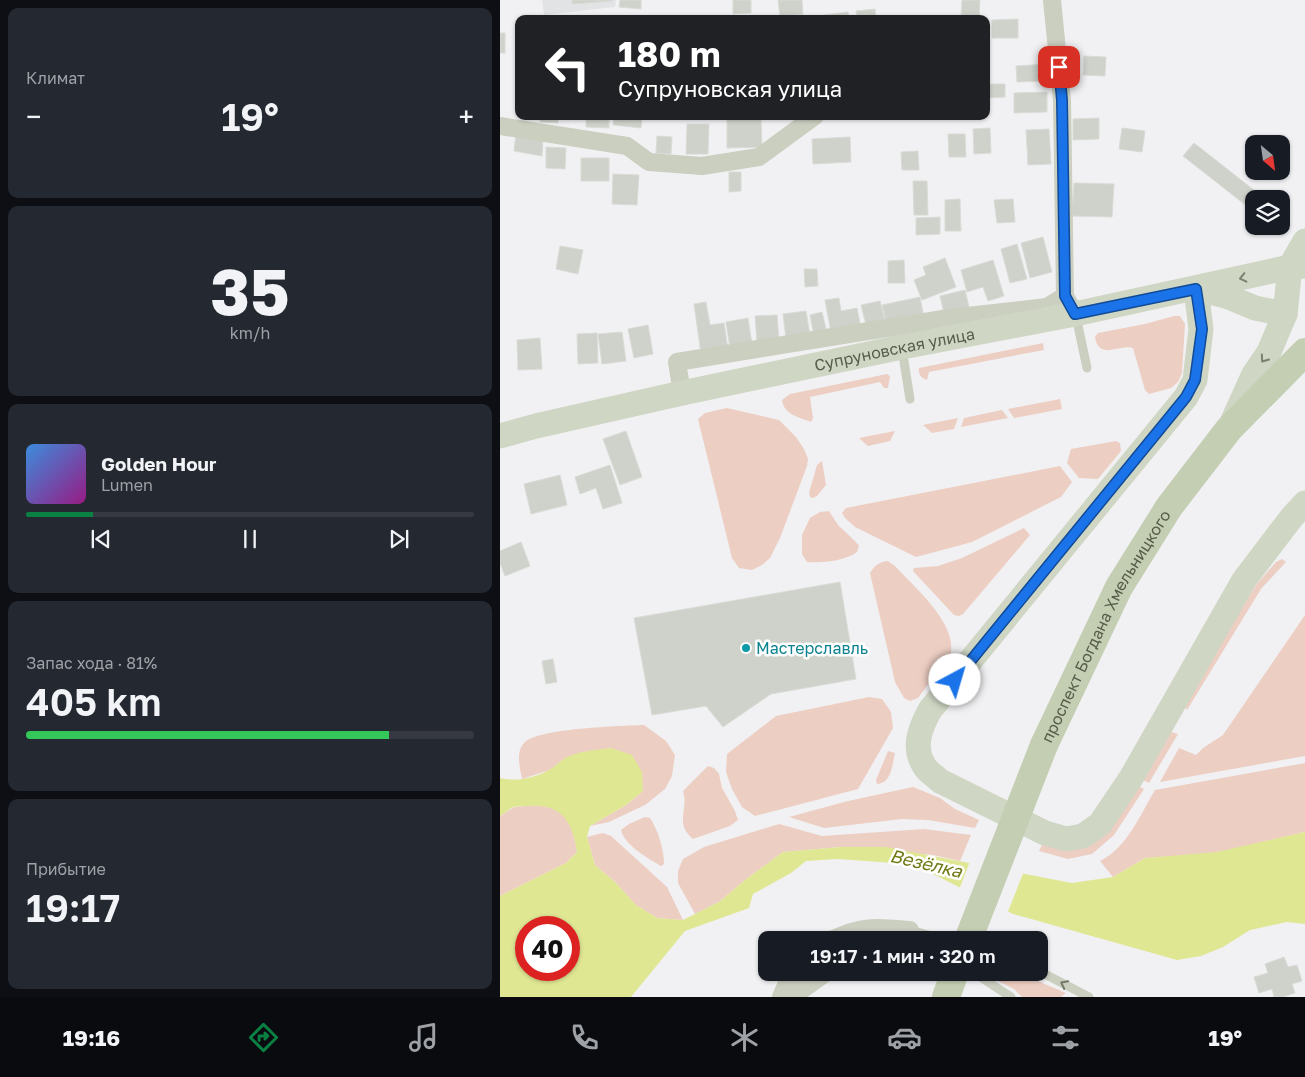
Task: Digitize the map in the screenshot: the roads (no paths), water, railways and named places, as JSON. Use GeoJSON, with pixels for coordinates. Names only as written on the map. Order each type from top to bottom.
{"type":"FeatureCollection","features":[{"type":"Feature","properties":{"kind":"main road","name":"проспект Богдана Хмельницкого"},"geometry":{"type":"LineString","coordinates":[[972,931],[1044,745],[1119,587],[1168,507],[1229,429],[1305,352]]}},
{"type":"Feature","properties":{"kind":"main road"},"geometry":{"type":"LineString","coordinates":[[946,997],[952,981]]}},
{"type":"Feature","properties":{"kind":"street"},"geometry":{"type":"LineString","coordinates":[[682,393],[677,362],[949,318],[1070,305],[1062,100],[1052,0]]}},
{"type":"Feature","properties":{"kind":"street"},"geometry":{"type":"LineString","coordinates":[[500,126],[627,146],[650,162],[702,166],[760,157],[810,120]]}},
{"type":"Feature","properties":{"kind":"street"},"geometry":{"type":"LineString","coordinates":[[1229,429],[1254,374],[1269,352],[1284,314],[1305,241]]}},
{"type":"Feature","properties":{"kind":"street","name":"Супруновская улица"},"geometry":{"type":"LineString","coordinates":[[500,436],[682,393],[902,347],[1070,305],[1196,289],[1298,267]]}},
{"type":"Feature","properties":{"kind":"street"},"geometry":{"type":"LineString","coordinates":[[1284,314],[1255,308],[1226,296],[1196,289],[1202,329],[1195,380],[1186,397],[930,710],[921,726],[918,743],[920,757],[926,768],[940,781],[1045,832],[1066,839],[1083,836],[1100,824],[1131,778],[1244,580],[1305,503]]}},
{"type":"Feature","properties":{"kind":"street"},"geometry":{"type":"LineString","coordinates":[[853,931],[872,926],[893,931]]}},
{"type":"Feature","properties":{"kind":"street"},"geometry":{"type":"LineString","coordinates":[[781,997],[789,981]]}},
{"type":"Feature","properties":{"kind":"street"},"geometry":{"type":"LineString","coordinates":[[792,997],[814,981]]}},
{"type":"Feature","properties":{"kind":"lane"},"geometry":{"type":"LineString","coordinates":[[1070,305],[1087,368]]}},
{"type":"Feature","properties":{"kind":"lane"},"geometry":{"type":"LineString","coordinates":[[902,347],[910,399]]}},
{"type":"Feature","properties":{"kind":"lane"},"geometry":{"type":"LineString","coordinates":[[1048,976],[1089,997]]}},
{"type":"Feature","properties":{"kind":"lane"},"geometry":{"type":"LineString","coordinates":[[987,981],[1011,997]]}},
{"type":"Feature","properties":{"kind":"water","name":"Везёлка"},"geometry":{"type":"Polygon","coordinates":[[[611,748],[632,755],[642,772],[643,791],[626,805],[590,826],[587,837],[595,865],[615,882],[636,905],[657,918],[683,920],[719,902],[783,852],[841,847],[886,847],[1072,883],[1113,877],[1145,858],[1217,852],[1305,832],[1305,924],[1287,922],[1250,930],[1223,947],[1201,956],[1177,960],[1013,914],[929,872],[907,864],[838,859],[806,861],[791,873],[753,894],[749,908],[685,931],[631,997],[500,997],[500,896],[566,863],[577,852],[569,824],[564,817],[550,808],[540,806],[515,807],[500,816],[500,778],[512,780],[532,777],[549,770],[565,758],[581,752],[611,748]]]}},
{"type":"Feature","properties":{"kind":"place","name":"Мастерславль"},"geometry":{"type":"Point","coordinates":[746,648]}}]}
